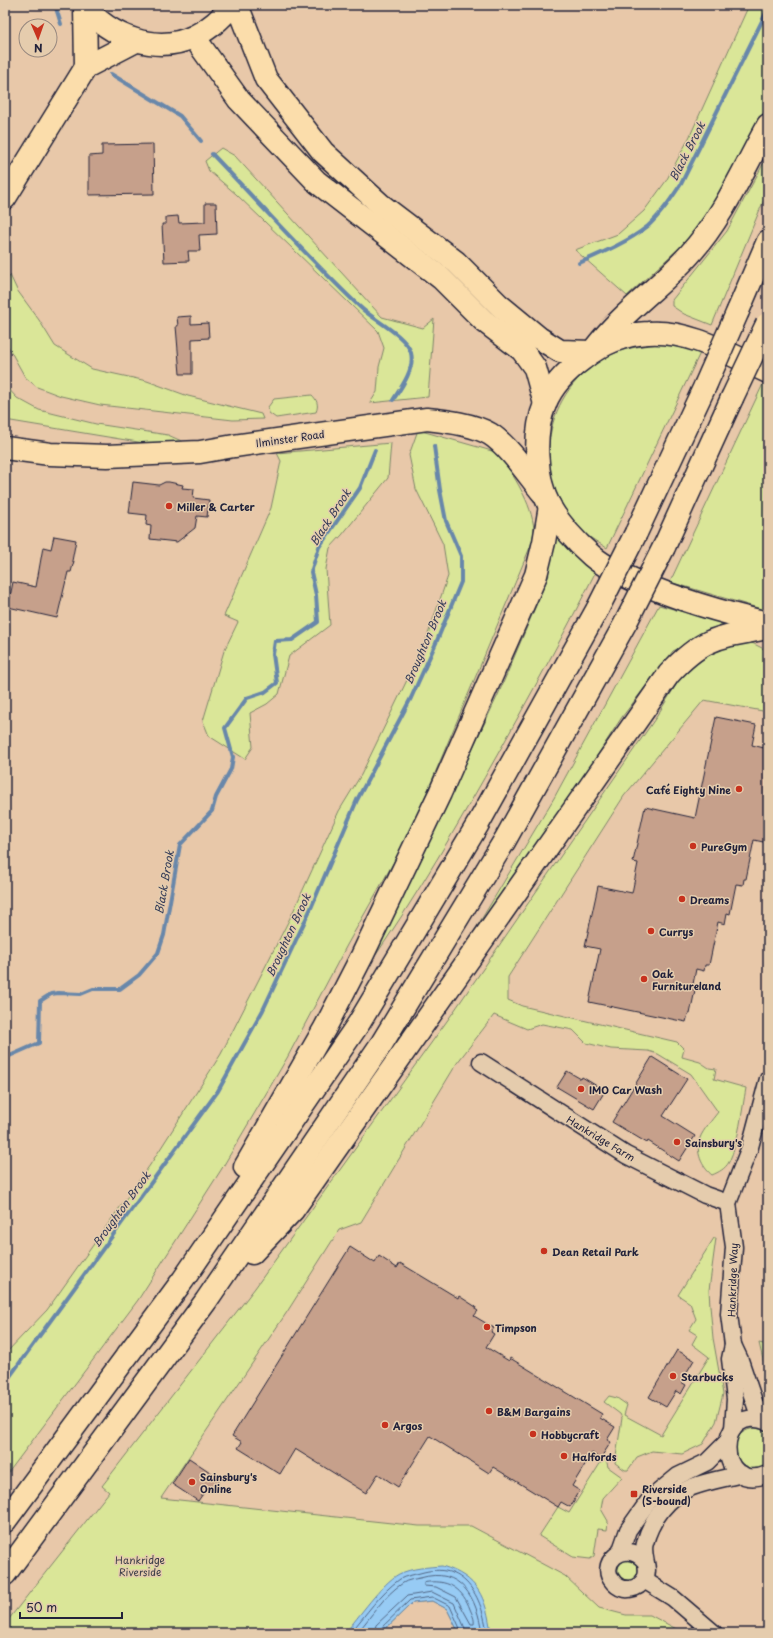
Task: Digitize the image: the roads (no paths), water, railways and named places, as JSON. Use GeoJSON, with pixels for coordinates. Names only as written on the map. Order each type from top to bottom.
{"type":"FeatureCollection","features":[{"type":"Feature","properties":{"kind":"highway"},"geometry":{"type":"LineString","coordinates":[[85,6],[107,28],[136,41],[167,44],[194,37],[218,22],[233,5]]}},
{"type":"Feature","properties":{"kind":"highway"},"geometry":{"type":"LineString","coordinates":[[237,5],[266,79],[323,152],[381,205],[448,270],[484,321],[522,350],[535,368],[545,404]]}},
{"type":"Feature","properties":{"kind":"highway"},"geometry":{"type":"LineString","coordinates":[[85,6],[86,67]]}},
{"type":"Feature","properties":{"kind":"highway"},"geometry":{"type":"LineString","coordinates":[[194,37],[239,100],[317,182],[499,305],[538,338],[560,351],[591,352],[614,341],[630,336],[648,333],[670,333],[690,337],[768,372]]}},
{"type":"Feature","properties":{"kind":"highway"},"geometry":{"type":"LineString","coordinates":[[5,198],[86,67],[136,41]]}},
{"type":"Feature","properties":{"kind":"highway"},"geometry":{"type":"LineString","coordinates":[[768,125],[710,228],[690,254],[660,284],[624,315],[591,352],[576,364],[563,378],[545,404],[538,436],[537,460],[548,501],[559,521],[593,557],[621,574],[674,598],[768,624]]}},
{"type":"Feature","properties":{"kind":"highway"},"geometry":{"type":"LineString","coordinates":[[5,1521],[183,1280],[358,1023],[478,824],[598,608],[636,533],[705,386],[768,241]]}},
{"type":"Feature","properties":{"kind":"highway"},"geometry":{"type":"LineString","coordinates":[[5,1574],[206,1301],[382,1044],[407,1004],[505,840],[626,622],[664,547],[767,322]]}},
{"type":"Feature","properties":{"kind":"highway","name":"Ilminster Road"},"geometry":{"type":"LineString","coordinates":[[5,448],[50,454],[107,456],[200,452],[427,419],[454,422],[490,434],[510,453],[548,501]]}},
{"type":"Feature","properties":{"kind":"highway"},"geometry":{"type":"LineString","coordinates":[[183,1280],[254,1150],[325,1028],[362,956],[440,792],[536,575],[544,542],[548,501]]}},
{"type":"Feature","properties":{"kind":"highway"},"geometry":{"type":"LineString","coordinates":[[206,1301],[293,1210],[669,674],[686,656],[706,642],[736,633],[768,628]]}},
{"type":"Feature","properties":{"kind":"street","name":"Hankridge Farm"},"geometry":{"type":"LineString","coordinates":[[481,1062],[626,1155],[705,1195],[728,1203]]}},
{"type":"Feature","properties":{"kind":"street","name":"Hankridge Way"},"geometry":{"type":"LineString","coordinates":[[764,1421],[733,1345],[729,1314],[734,1247],[728,1203],[750,1147],[768,1079]]}},
{"type":"Feature","properties":{"kind":"street","name":"Hankridge Way"},"geometry":{"type":"LineString","coordinates":[[733,1345],[730,1359],[735,1399],[730,1436],[726,1452],[729,1461],[734,1468],[742,1474]]}},
{"type":"Feature","properties":{"kind":"street"},"geometry":{"type":"LineString","coordinates":[[764,1421],[745,1421],[707,1462],[678,1476],[650,1499],[628,1530],[620,1553],[611,1561],[608,1573],[614,1583],[624,1589],[630,1589],[636,1588],[644,1580],[647,1572],[644,1560],[644,1544],[654,1520],[667,1503],[691,1487],[742,1474],[756,1477],[768,1474]]}},
{"type":"Feature","properties":{"kind":"street"},"geometry":{"type":"LineString","coordinates":[[620,1553],[630,1551],[636,1553],[644,1560]]}},
{"type":"Feature","properties":{"kind":"street"},"geometry":{"type":"LineString","coordinates":[[644,1580],[673,1598],[714,1633]]}},
{"type":"Feature","properties":{"kind":"water"},"geometry":{"type":"Polygon","coordinates":[[[442,1566],[464,1576],[478,1590],[483,1599],[491,1633],[459,1633],[447,1609],[432,1601],[412,1603],[381,1633],[345,1633],[385,1585],[399,1574],[409,1570],[442,1566]]]}},
{"type":"Feature","properties":{"kind":"waterway"},"geometry":{"type":"LineString","coordinates":[[55,5],[61,24]]}},
{"type":"Feature","properties":{"kind":"waterway","name":"Black Brook"},"geometry":{"type":"LineString","coordinates":[[579,263],[615,247],[640,232],[648,226],[666,206],[681,184],[768,9]]}},
{"type":"Feature","properties":{"kind":"waterway"},"geometry":{"type":"LineString","coordinates":[[111,74],[180,116],[201,141]]}},
{"type":"Feature","properties":{"kind":"waterway"},"geometry":{"type":"LineString","coordinates":[[212,154],[303,251],[365,312],[403,340],[411,353],[412,359],[409,372],[393,400]]}},
{"type":"Feature","properties":{"kind":"waterway","name":"Broughton Brook"},"geometry":{"type":"LineString","coordinates":[[5,1383],[218,1091],[263,1010],[311,908],[357,800],[411,698],[461,582],[461,556],[446,521],[434,446]]}},
{"type":"Feature","properties":{"kind":"waterway","name":"Black Brook"},"geometry":{"type":"LineString","coordinates":[[5,1058],[39,1043],[40,1001],[51,994],[81,994],[93,989],[120,989],[139,975],[158,953],[164,935],[180,845],[212,811],[216,797],[231,769],[233,757],[225,728],[247,698],[265,692],[277,683],[273,654],[275,641],[292,640],[318,622],[316,595],[311,572],[319,547],[360,488],[375,450]]}},
{"type":"Feature","properties":{"kind":"place","name":"Miller & Carter"},"geometry":{"type":"Point","coordinates":[169,506]}},
{"type":"Feature","properties":{"kind":"place","name":"Café Eighty Nine"},"geometry":{"type":"Point","coordinates":[739,789]}},
{"type":"Feature","properties":{"kind":"place","name":"PureGym"},"geometry":{"type":"Point","coordinates":[693,846]}},
{"type":"Feature","properties":{"kind":"place","name":"Dreams"},"geometry":{"type":"Point","coordinates":[682,899]}},
{"type":"Feature","properties":{"kind":"place","name":"Currys"},"geometry":{"type":"Point","coordinates":[651,931]}},
{"type":"Feature","properties":{"kind":"place","name":"Oak Furnitureland"},"geometry":{"type":"Point","coordinates":[644,979]}},
{"type":"Feature","properties":{"kind":"place","name":"IMO Car Wash"},"geometry":{"type":"Point","coordinates":[581,1089]}},
{"type":"Feature","properties":{"kind":"place","name":"Sainsbury's"},"geometry":{"type":"Point","coordinates":[677,1142]}},
{"type":"Feature","properties":{"kind":"place","name":"Dean Retail Park"},"geometry":{"type":"Point","coordinates":[544,1251]}},
{"type":"Feature","properties":{"kind":"place","name":"Timpson"},"geometry":{"type":"Point","coordinates":[487,1327]}},
{"type":"Feature","properties":{"kind":"place","name":"Starbucks"},"geometry":{"type":"Point","coordinates":[673,1376]}},
{"type":"Feature","properties":{"kind":"place","name":"B&M Bargains"},"geometry":{"type":"Point","coordinates":[489,1411]}},
{"type":"Feature","properties":{"kind":"place","name":"Argos"},"geometry":{"type":"Point","coordinates":[385,1425]}},
{"type":"Feature","properties":{"kind":"place","name":"Hobbycraft"},"geometry":{"type":"Point","coordinates":[533,1434]}},
{"type":"Feature","properties":{"kind":"place","name":"Halfords"},"geometry":{"type":"Point","coordinates":[564,1456]}},
{"type":"Feature","properties":{"kind":"place","name":"Sainsbury's Online"},"geometry":{"type":"Point","coordinates":[192,1482]}},
{"type":"Feature","properties":{"kind":"place","name":"Riverside (S-bound)"},"geometry":{"type":"Point","coordinates":[634,1494]}},
{"type":"Feature","properties":{"kind":"park label","name":"Hankridge Riverside"},"geometry":{"type":"Point","coordinates":[140,1564]}}]}
